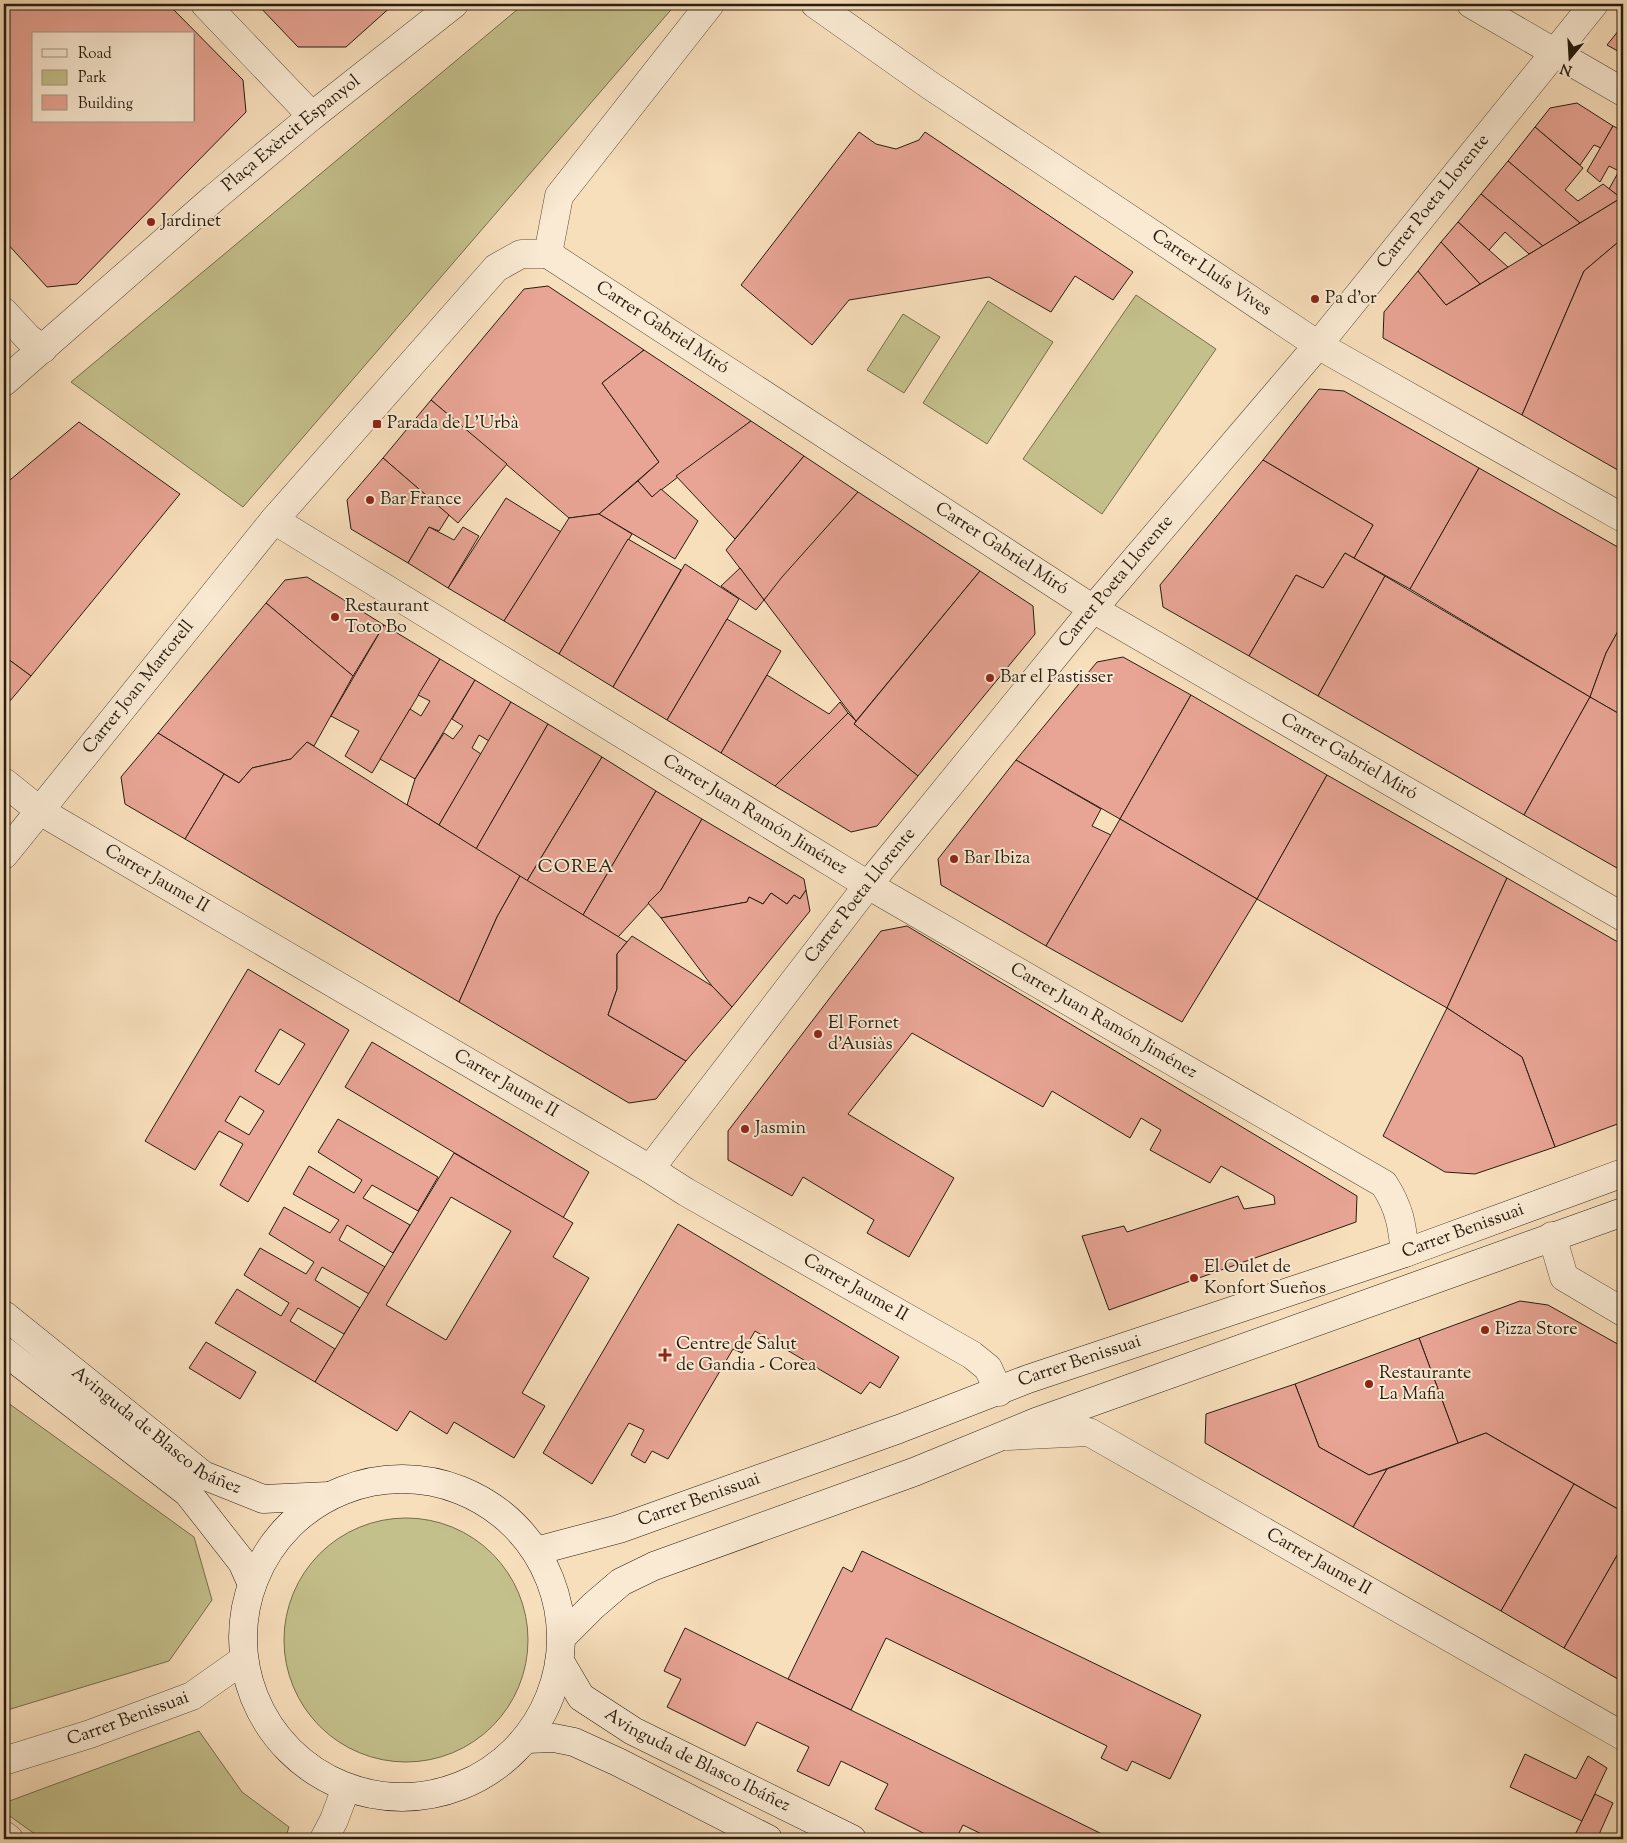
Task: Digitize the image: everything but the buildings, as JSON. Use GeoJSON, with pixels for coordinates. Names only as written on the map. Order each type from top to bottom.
{"type":"FeatureCollection","features":[{"type":"Feature","properties":{"kind":"street"},"geometry":{"type":"LineString","coordinates":[[206,4],[312,116]]}},
{"type":"Feature","properties":{"kind":"street","name":"Plaça Exèrcit Espanyol"},"geometry":{"type":"LineString","coordinates":[[4,382],[214,198],[312,116],[454,4]]}},
{"type":"Feature","properties":{"kind":"street"},"geometry":{"type":"LineString","coordinates":[[274,520],[496,268],[521,254],[548,254],[559,196],[710,4]]}},
{"type":"Feature","properties":{"kind":"street","name":"Carrer Lluís Vives"},"geometry":{"type":"LineString","coordinates":[[815,4],[928,84],[1318,345],[1623,518]]}},
{"type":"Feature","properties":{"kind":"street"},"geometry":{"type":"LineString","coordinates":[[1471,4],[1623,92]]}},
{"type":"Feature","properties":{"kind":"street","name":"Carrer Poeta Llorente"},"geometry":{"type":"LineString","coordinates":[[650,1169],[868,884],[1093,609],[1318,345],[1594,4]]}},
{"type":"Feature","properties":{"kind":"street","name":"Carrer Gabriel Miró"},"geometry":{"type":"LineString","coordinates":[[548,254],[1093,609],[1623,917]]}},
{"type":"Feature","properties":{"kind":"street"},"geometry":{"type":"LineString","coordinates":[[4,312],[28,338],[43,349]]}},
{"type":"Feature","properties":{"kind":"street","name":"Carrer Joan Martorell"},"geometry":{"type":"LineString","coordinates":[[4,855],[274,520]]}},
{"type":"Feature","properties":{"kind":"street","name":"Carrer Juan Ramón Jiménez"},"geometry":{"type":"LineString","coordinates":[[274,520],[868,884],[1384,1184],[1397,1203],[1405,1253]]}},
{"type":"Feature","properties":{"kind":"street","name":"Carrer Jaume II"},"geometry":{"type":"LineString","coordinates":[[4,782],[40,811],[650,1169],[686,1192],[972,1355],[988,1368],[999,1392]]}},
{"type":"Feature","properties":{"kind":"street","name":"Carrer Benissuai"},"geometry":{"type":"LineString","coordinates":[[536,1551],[619,1529],[999,1392],[1028,1379],[1405,1253],[1623,1173]]}},
{"type":"Feature","properties":{"kind":"street","name":"Carrer Benissuai"},"geometry":{"type":"LineString","coordinates":[[562,1637],[593,1606],[621,1582],[654,1566],[914,1472],[1001,1436],[1623,1212]]}},
{"type":"Feature","properties":{"kind":"street"},"geometry":{"type":"LineString","coordinates":[[1552,1236],[1564,1278],[1623,1312]]}},
{"type":"Feature","properties":{"kind":"street","name":"Avinguda de Blasco Ibáñez"},"geometry":{"type":"LineString","coordinates":[[4,1315],[203,1475],[263,1499],[329,1496]]}},
{"type":"Feature","properties":{"kind":"street","name":"Avinguda de Blasco Ibáñez"},"geometry":{"type":"LineString","coordinates":[[4,1351],[188,1493],[242,1562],[252,1582]]}},
{"type":"Feature","properties":{"kind":"street","name":"Carrer Jaume II"},"geometry":{"type":"LineString","coordinates":[[1001,1436],[1088,1432],[1623,1736]]}},
{"type":"Feature","properties":{"kind":"street"},"geometry":{"type":"LineString","coordinates":[[408,1479],[450,1486],[498,1509],[514,1524],[536,1551],[554,1588],[562,1637],[561,1663],[549,1703],[527,1739],[490,1772],[444,1793],[395,1798],[346,1788],[308,1768],[277,1738],[255,1701],[243,1660],[242,1620],[252,1582],[270,1547],[296,1518],[329,1496],[367,1482],[408,1479]]}},
{"type":"Feature","properties":{"kind":"street","name":"Carrer Benissuai"},"geometry":{"type":"LineString","coordinates":[[4,1761],[90,1734],[192,1696],[243,1660]]}},
{"type":"Feature","properties":{"kind":"street","name":"Avinguda de Blasco Ibáñez"},"geometry":{"type":"LineString","coordinates":[[561,1663],[581,1697],[633,1731],[852,1839]]}},
{"type":"Feature","properties":{"kind":"street","name":"Avinguda de Blasco Ibáñez"},"geometry":{"type":"LineString","coordinates":[[527,1739],[554,1738],[574,1742],[618,1762],[768,1839]]}},
{"type":"Feature","properties":{"kind":"street"},"geometry":{"type":"LineString","coordinates":[[324,1839],[334,1820],[346,1788]]}},
{"type":"Feature","properties":{"kind":"street"},"geometry":{"type":"LineString","coordinates":[[4,1835],[8,1839]]}},
{"type":"Feature","properties":{"kind":"green space"},"geometry":{"type":"Polygon","coordinates":[[[524,4],[676,4],[243,507],[71,382],[524,4]]]}},
{"type":"Feature","properties":{"kind":"green space"},"geometry":{"type":"Polygon","coordinates":[[[1136,295],[1216,349],[1102,514],[1023,459],[1136,295]]]}},
{"type":"Feature","properties":{"kind":"green space"},"geometry":{"type":"Polygon","coordinates":[[[988,301],[1053,342],[987,444],[923,403],[988,301]]]}},
{"type":"Feature","properties":{"kind":"green space"},"geometry":{"type":"Polygon","coordinates":[[[903,314],[940,337],[904,393],[867,370],[903,314]]]}},
{"type":"Feature","properties":{"kind":"green space"},"geometry":{"type":"Polygon","coordinates":[[[4,1400],[194,1537],[212,1600],[169,1661],[4,1711],[4,1400]]]}},
{"type":"Feature","properties":{"kind":"green space"},"geometry":{"type":"Polygon","coordinates":[[[418,1518],[441,1523],[464,1532],[492,1554],[508,1572],[519,1593],[526,1616],[528,1640],[526,1664],[519,1687],[508,1708],[492,1726],[474,1742],[453,1753],[418,1762],[394,1762],[359,1753],[338,1742],[304,1708],[293,1687],[286,1664],[284,1628],[293,1593],[304,1572],[338,1538],[359,1527],[382,1520],[418,1518]]]}},
{"type":"Feature","properties":{"kind":"green space"},"geometry":{"type":"Polygon","coordinates":[[[199,1731],[242,1792],[289,1827],[285,1839],[42,1839],[4,1812],[4,1803],[199,1731]]]}},
{"type":"Feature","properties":{"kind":"place","name":"Jardinet"},"geometry":{"type":"Point","coordinates":[151,222]}},
{"type":"Feature","properties":{"kind":"place","name":"Pa d'or"},"geometry":{"type":"Point","coordinates":[1315,299]}},
{"type":"Feature","properties":{"kind":"place","name":"Parada de L'Urbà"},"geometry":{"type":"Point","coordinates":[377,424]}},
{"type":"Feature","properties":{"kind":"place","name":"Bar France"},"geometry":{"type":"Point","coordinates":[370,500]}},
{"type":"Feature","properties":{"kind":"place","name":"Restaurant Toto Bo"},"geometry":{"type":"Point","coordinates":[335,617]}},
{"type":"Feature","properties":{"kind":"place","name":"Bar el Pastisser"},"geometry":{"type":"Point","coordinates":[990,678]}},
{"type":"Feature","properties":{"kind":"place","name":"Bar Ibiza"},"geometry":{"type":"Point","coordinates":[954,859]}},
{"type":"Feature","properties":{"kind":"place","name":"El Fornet d'Ausiàs"},"geometry":{"type":"Point","coordinates":[818,1034]}},
{"type":"Feature","properties":{"kind":"place","name":"Jasmin"},"geometry":{"type":"Point","coordinates":[745,1129]}},
{"type":"Feature","properties":{"kind":"place","name":"El Oulet de Konfort Sueños"},"geometry":{"type":"Point","coordinates":[1194,1278]}},
{"type":"Feature","properties":{"kind":"place","name":"Pizza Store"},"geometry":{"type":"Point","coordinates":[1485,1330]}},
{"type":"Feature","properties":{"kind":"place","name":"Centre de Salut de Gandia - Corea"},"geometry":{"type":"Point","coordinates":[665,1355]}},
{"type":"Feature","properties":{"kind":"place","name":"Restaurante La Mafia"},"geometry":{"type":"Point","coordinates":[1369,1384]}},
{"type":"Feature","properties":{"kind":"district","name":"COREA"},"geometry":{"type":"Point","coordinates":[576,867]}}]}
